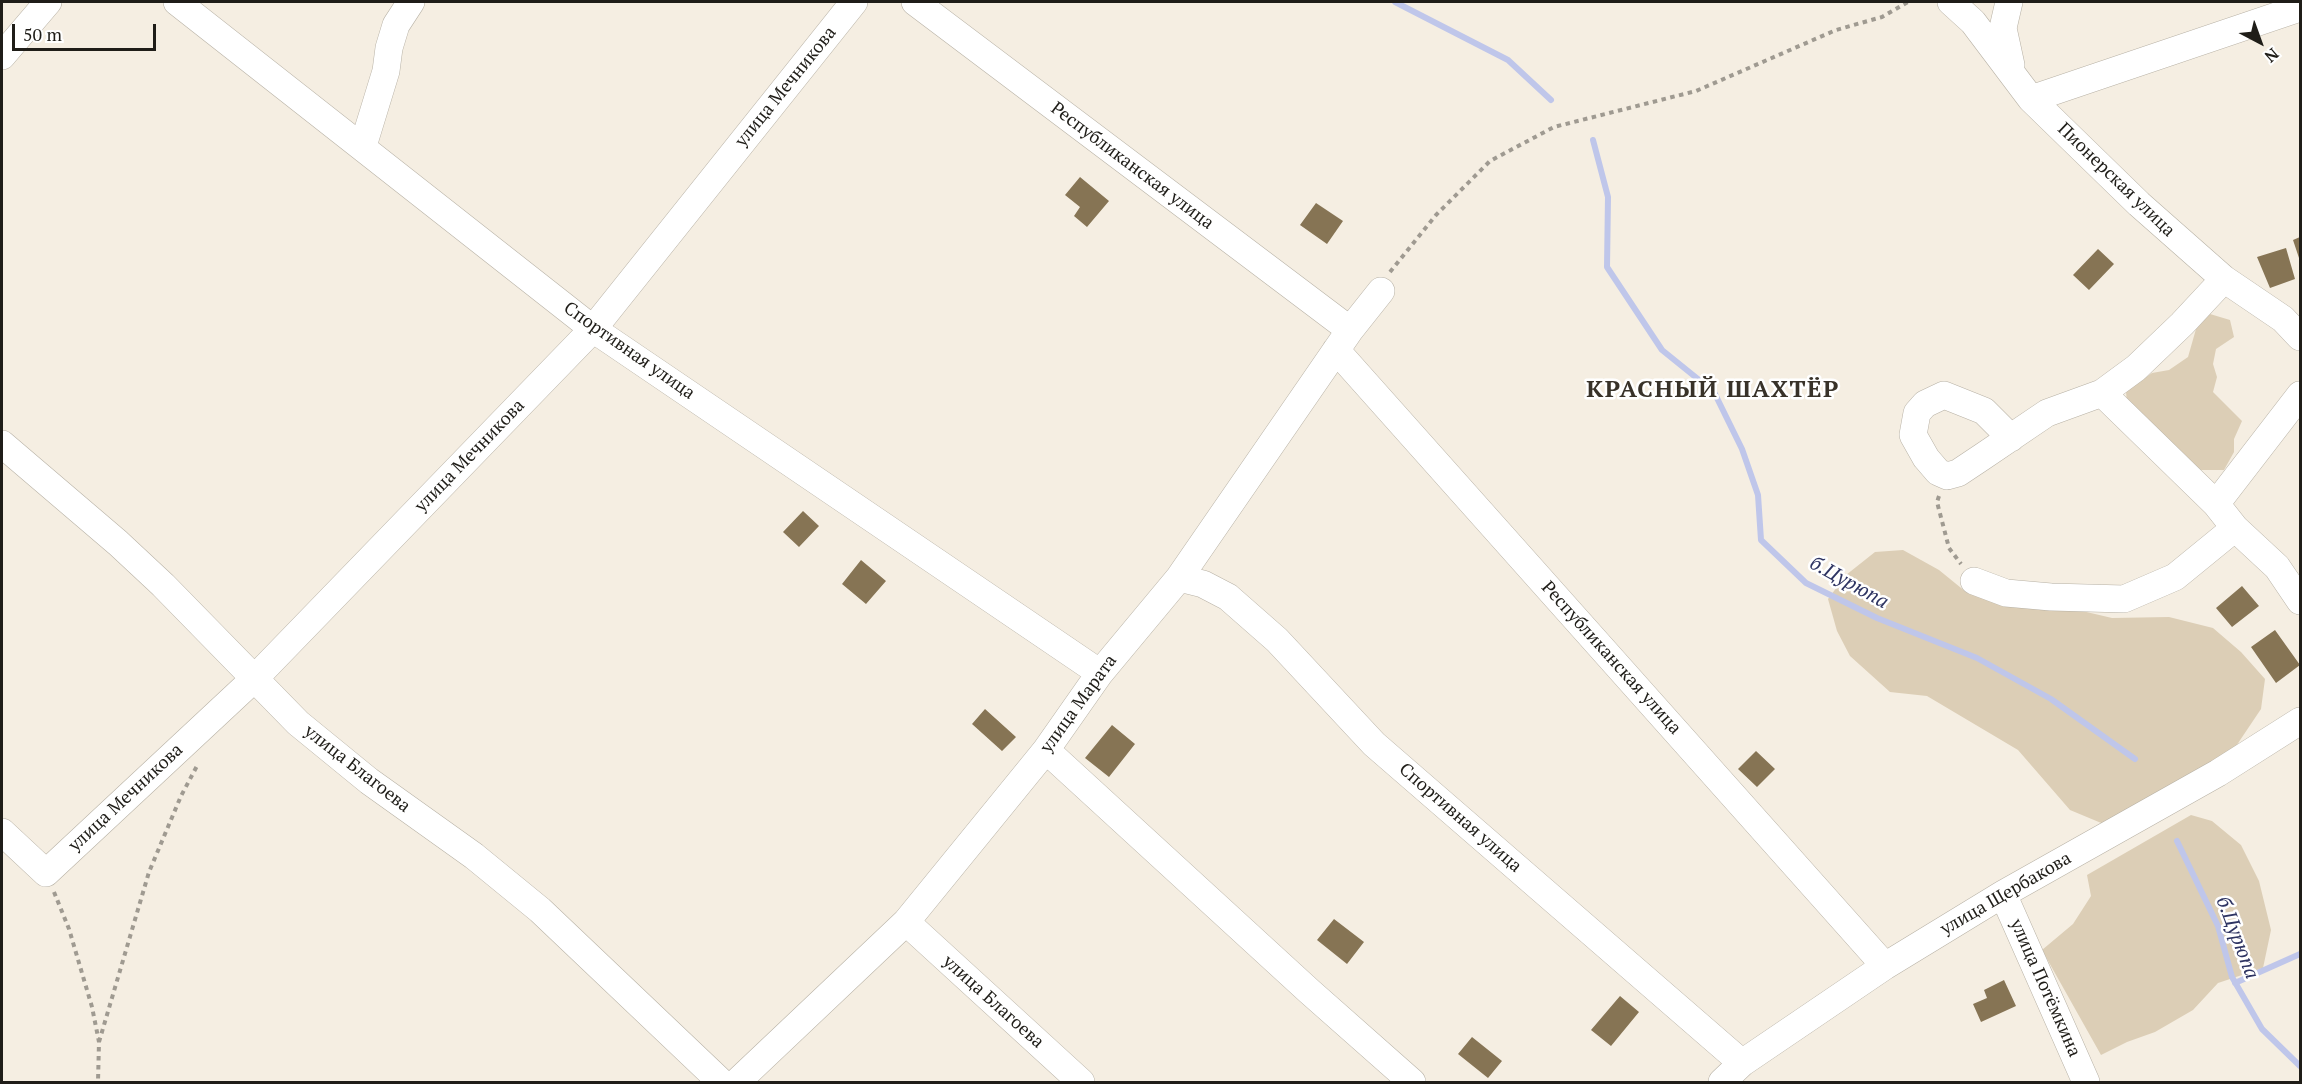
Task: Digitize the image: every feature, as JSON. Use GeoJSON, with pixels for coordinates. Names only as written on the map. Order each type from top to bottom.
{"type":"FeatureCollection","features":[{"type":"Feature","properties":{"kind":"street"},"geometry":{"type":"LineString","coordinates":[[2,56],[48,2]]}},
{"type":"Feature","properties":{"kind":"street","name":"Спортивная улица"},"geometry":{"type":"LineString","coordinates":[[177,2],[593,329],[1100,673]]}},
{"type":"Feature","properties":{"kind":"street"},"geometry":{"type":"LineString","coordinates":[[363,146],[386,71],[389,48],[396,26],[411,2]]}},
{"type":"Feature","properties":{"kind":"street","name":"улица Мечникова"},"geometry":{"type":"LineString","coordinates":[[46,873],[255,678],[593,329],[854,2]]}},
{"type":"Feature","properties":{"kind":"street","name":"Республиканская улица"},"geometry":{"type":"LineString","coordinates":[[915,2],[1343,340],[1885,966]]}},
{"type":"Feature","properties":{"kind":"street","name":"Пионерская улица"},"geometry":{"type":"LineString","coordinates":[[1951,2],[1973,22],[2031,99],[2139,204],[2224,279],[2295,322]]}},
{"type":"Feature","properties":{"kind":"street"},"geometry":{"type":"LineString","coordinates":[[2009,2],[2003,28],[2013,75]]}},
{"type":"Feature","properties":{"kind":"street"},"geometry":{"type":"LineString","coordinates":[[2031,99],[2301,8]]}},
{"type":"Feature","properties":{"kind":"street"},"geometry":{"type":"LineString","coordinates":[[2011,438],[1984,411],[1944,395],[1925,404],[1917,413],[1912,435],[1938,472],[1947,476],[1958,472],[2011,438],[2047,413],[2102,393],[2136,368],[2224,279]]}},
{"type":"Feature","properties":{"kind":"street","name":"улица Марата"},"geometry":{"type":"LineString","coordinates":[[737,1083],[906,922],[1046,750],[1100,673],[1179,578],[1343,340],[1381,291]]}},
{"type":"Feature","properties":{"kind":"street"},"geometry":{"type":"LineString","coordinates":[[2102,393],[2216,504],[2235,528],[2277,567],[2301,601]]}},
{"type":"Feature","properties":{"kind":"street"},"geometry":{"type":"LineString","coordinates":[[2216,504],[2301,395]]}},
{"type":"Feature","properties":{"kind":"street","name":"улица Благоева"},"geometry":{"type":"LineString","coordinates":[[2,444],[118,543],[298,723],[354,768],[474,856],[540,910],[722,1083]]}},
{"type":"Feature","properties":{"kind":"street"},"geometry":{"type":"LineString","coordinates":[[1974,581],[2006,593],[2124,599],[2175,577],[2235,528]]}},
{"type":"Feature","properties":{"kind":"street","name":"Спортивная улица"},"geometry":{"type":"LineString","coordinates":[[1179,578],[1203,584],[1228,597],[1277,640],[1374,744],[1742,1062]]}},
{"type":"Feature","properties":{"kind":"street","name":"улица Щербакова"},"geometry":{"type":"LineString","coordinates":[[1722,1083],[1742,1062],[1885,966],[2003,894],[2218,773],[2301,721]]}},
{"type":"Feature","properties":{"kind":"street"},"geometry":{"type":"LineString","coordinates":[[1046,750],[1412,1083]]}},
{"type":"Feature","properties":{"kind":"street"},"geometry":{"type":"LineString","coordinates":[[2,832],[46,873]]}},
{"type":"Feature","properties":{"kind":"street","name":"улица Потёмкина"},"geometry":{"type":"LineString","coordinates":[[2003,894],[2086,1083]]}},
{"type":"Feature","properties":{"kind":"street","name":"улица Благоева"},"geometry":{"type":"LineString","coordinates":[[906,922],[1081,1083]]}},
{"type":"Feature","properties":{"kind":"path"},"geometry":{"type":"LineString","coordinates":[[1381,291],[1392,268],[1436,215],[1490,161],[1554,127],[1696,91],[1836,30],[1882,17],[1908,2]]}},
{"type":"Feature","properties":{"kind":"path"},"geometry":{"type":"LineString","coordinates":[[1947,476],[1937,502],[1949,548],[1974,581]]}},
{"type":"Feature","properties":{"kind":"path"},"geometry":{"type":"LineString","coordinates":[[99,1042],[149,872],[180,796],[202,757]]}},
{"type":"Feature","properties":{"kind":"path"},"geometry":{"type":"LineString","coordinates":[[46,873],[69,929],[92,1007],[99,1042],[98,1083]]}},
{"type":"Feature","properties":{"kind":"shaded area"},"geometry":{"type":"Polygon","coordinates":[[[2210,314],[2230,320],[2234,337],[2216,349],[2213,364],[2217,377],[2213,392],[2242,421],[2234,439],[2234,452],[2224,470],[2199,470],[2127,405],[2126,391],[2152,373],[2169,370],[2188,357],[2196,329],[2210,314]]]}},
{"type":"Feature","properties":{"kind":"shaded area"},"geometry":{"type":"Polygon","coordinates":[[[1903,550],[1939,570],[1966,592],[2005,607],[2032,606],[2078,610],[2112,618],[2169,617],[2213,628],[2241,652],[2265,679],[2261,709],[2218,773],[2118,830],[2070,810],[2018,750],[1927,696],[1890,692],[1850,656],[1837,631],[1828,599],[1846,575],[1875,552],[1903,550]]]}},
{"type":"Feature","properties":{"kind":"shaded area"},"geometry":{"type":"Polygon","coordinates":[[[2191,815],[2212,821],[2241,845],[2259,881],[2271,930],[2263,968],[2218,983],[2193,1010],[2155,1032],[2101,1055],[2042,950],[2073,924],[2091,896],[2087,875],[2191,815]]]}},
{"type":"Feature","properties":{"kind":"building"},"geometry":{"type":"Polygon","coordinates":[[[1080,177],[1109,201],[1087,227],[1074,216],[1080,207],[1065,195],[1080,177]]]}},
{"type":"Feature","properties":{"kind":"building"},"geometry":{"type":"Polygon","coordinates":[[[1316,203],[1343,221],[1327,244],[1300,225],[1316,203]]]}},
{"type":"Feature","properties":{"kind":"building"},"geometry":{"type":"Polygon","coordinates":[[[2300,237],[2300,261],[2293,240],[2300,237]]]}},
{"type":"Feature","properties":{"kind":"building"},"geometry":{"type":"Polygon","coordinates":[[[2286,248],[2295,279],[2270,288],[2257,257],[2286,248]]]}},
{"type":"Feature","properties":{"kind":"building"},"geometry":{"type":"Polygon","coordinates":[[[2098,249],[2114,264],[2089,290],[2073,275],[2098,249]]]}},
{"type":"Feature","properties":{"kind":"building"},"geometry":{"type":"Polygon","coordinates":[[[803,511],[819,526],[799,547],[783,532],[803,511]]]}},
{"type":"Feature","properties":{"kind":"building"},"geometry":{"type":"Polygon","coordinates":[[[861,560],[886,581],[866,604],[842,584],[861,560]]]}},
{"type":"Feature","properties":{"kind":"building"},"geometry":{"type":"Polygon","coordinates":[[[2242,586],[2259,606],[2232,627],[2216,608],[2242,586]]]}},
{"type":"Feature","properties":{"kind":"building"},"geometry":{"type":"Polygon","coordinates":[[[2275,630],[2300,665],[2276,683],[2251,647],[2275,630]]]}},
{"type":"Feature","properties":{"kind":"building"},"geometry":{"type":"Polygon","coordinates":[[[985,709],[1016,737],[1002,751],[972,724],[985,709]]]}},
{"type":"Feature","properties":{"kind":"building"},"geometry":{"type":"Polygon","coordinates":[[[1112,725],[1135,744],[1109,777],[1085,758],[1112,725]]]}},
{"type":"Feature","properties":{"kind":"building"},"geometry":{"type":"Polygon","coordinates":[[[1756,751],[1775,769],[1757,787],[1738,769],[1756,751]]]}},
{"type":"Feature","properties":{"kind":"building"},"geometry":{"type":"Polygon","coordinates":[[[1334,919],[1364,942],[1347,964],[1317,940],[1334,919]]]}},
{"type":"Feature","properties":{"kind":"building"},"geometry":{"type":"Polygon","coordinates":[[[2004,980],[2016,1006],[1981,1022],[1973,1004],[1987,998],[1984,990],[2004,980]]]}},
{"type":"Feature","properties":{"kind":"building"},"geometry":{"type":"Polygon","coordinates":[[[1620,996],[1639,1012],[1611,1046],[1591,1030],[1620,996]]]}},
{"type":"Feature","properties":{"kind":"building"},"geometry":{"type":"Polygon","coordinates":[[[1472,1037],[1502,1061],[1488,1078],[1458,1054],[1472,1037]]]}},
{"type":"Feature","properties":{"kind":"waterway","name":"б.Цурюпа"},"geometry":{"type":"LineString","coordinates":[[1395,2],[1508,60],[1551,100]]}},
{"type":"Feature","properties":{"kind":"waterway","name":"б.Цурюпа"},"geometry":{"type":"LineString","coordinates":[[1593,140],[1608,197],[1607,267],[1662,350],[1714,392],[1742,449],[1758,495],[1761,540],[1806,583],[1877,618],[1977,658],[2051,699],[2135,759]]}},
{"type":"Feature","properties":{"kind":"waterway","name":"б.Цурюпа"},"geometry":{"type":"LineString","coordinates":[[2177,841],[2218,926],[2232,977],[2262,1029],[2300,1066]]}},
{"type":"Feature","properties":{"kind":"waterway"},"geometry":{"type":"LineString","coordinates":[[2235,983],[2300,954]]}},
{"type":"Feature","properties":{"kind":"district","name":"КРАСНЫЙ ШАХТЁР"},"geometry":{"type":"Point","coordinates":[1713,390]}}]}
